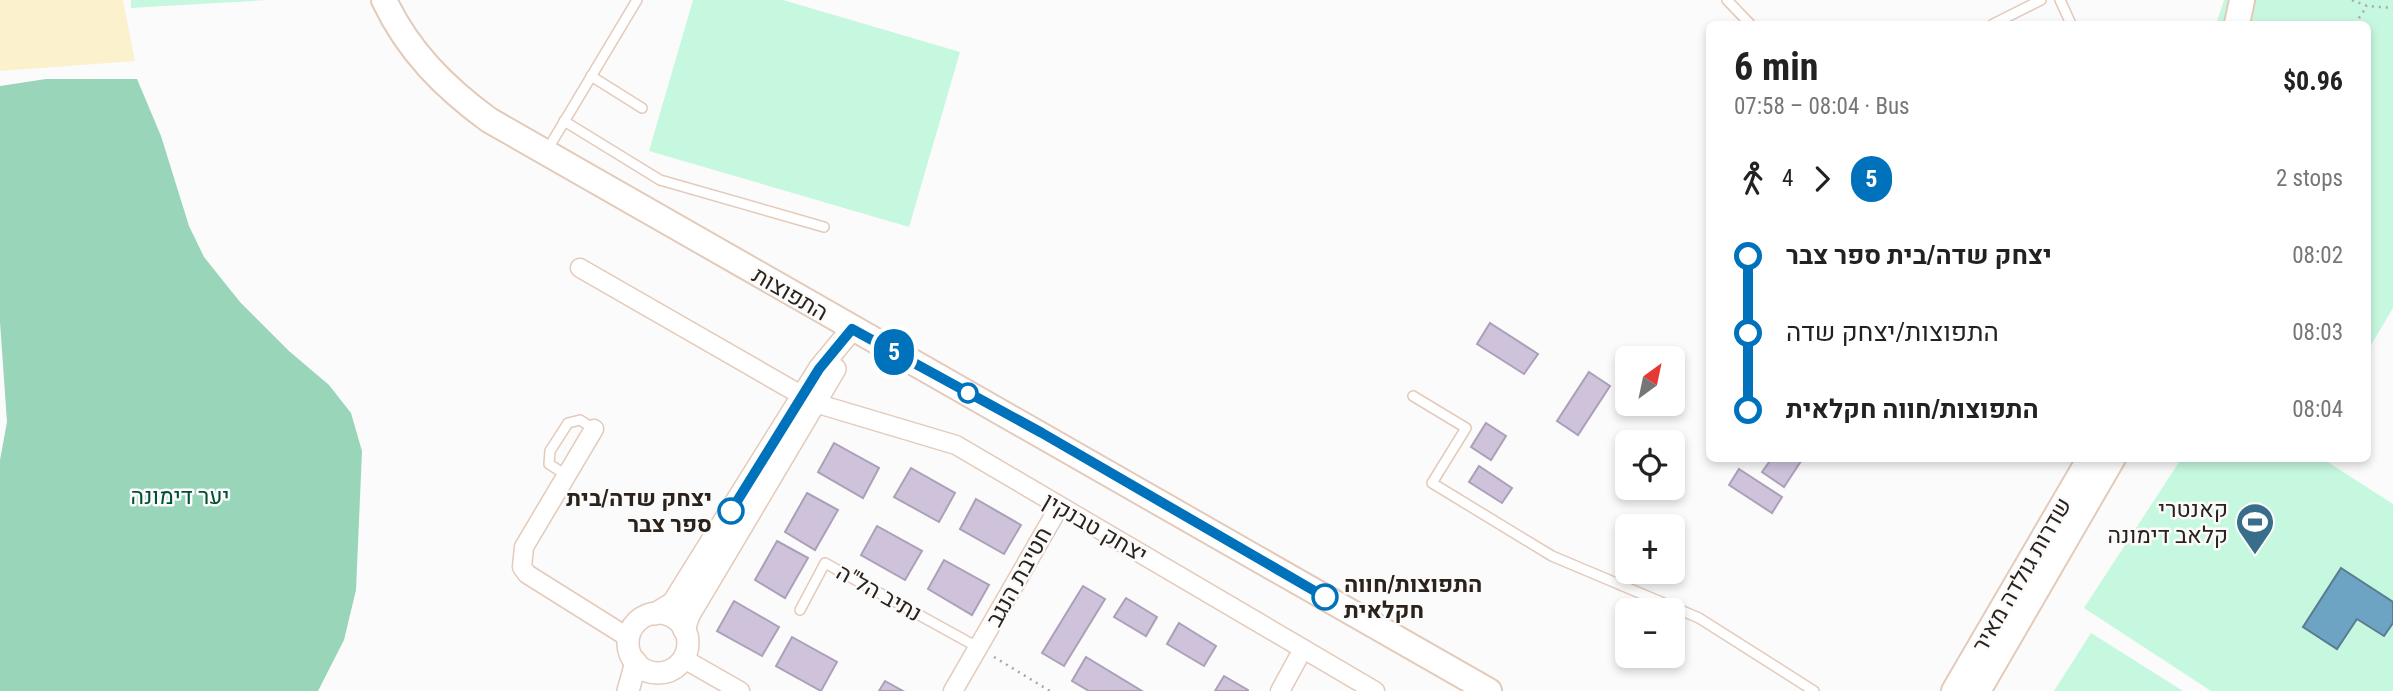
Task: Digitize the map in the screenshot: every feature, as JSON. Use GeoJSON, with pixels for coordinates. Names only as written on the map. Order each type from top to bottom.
{"type":"FeatureCollection","features":[{"type":"Feature","properties":{"kind":"main road","name":"התפוצות"},"geometry":{"type":"LineString","coordinates":[[384,0],[415,52],[456,96],[489,120],[852,329],[1042,433],[1489,691]]}},
{"type":"Feature","properties":{"kind":"main road"},"geometry":{"type":"LineString","coordinates":[[2238,21],[2242,0]]}},
{"type":"Feature","properties":{"kind":"main road","name":"שדרות גולדה מאיר"},"geometry":{"type":"LineString","coordinates":[[1954,691],[2088,462]]}},
{"type":"Feature","properties":{"kind":"main road","name":"שדרות גולדה מאיר"},"geometry":{"type":"LineString","coordinates":[[1978,691],[2111,462]]}},
{"type":"Feature","properties":{"kind":"street","name":"יצחק טבנקין"},"geometry":{"type":"LineString","coordinates":[[580,268],[809,399],[956,445],[1375,691]]}},
{"type":"Feature","properties":{"kind":"street"},"geometry":{"type":"LineString","coordinates":[[655,614],[673,617],[684,630],[688,640],[684,659],[677,667],[660,673],[648,671],[636,662],[629,648],[629,638],[638,622],[673,603],[809,399],[838,364],[852,329]]}},
{"type":"Feature","properties":{"kind":"street"},"geometry":{"type":"LineString","coordinates":[[684,630],[689,615],[809,399]]}},
{"type":"Feature","properties":{"kind":"street"},"geometry":{"type":"LineString","coordinates":[[594,429],[524,547],[522,567],[527,574],[629,638]]}},
{"type":"Feature","properties":{"kind":"street","name":"חטיבת הנגב"},"geometry":{"type":"LineString","coordinates":[[953,691],[1059,507]]}},
{"type":"Feature","properties":{"kind":"street"},"geometry":{"type":"LineString","coordinates":[[1280,691],[1303,649]]}},
{"type":"Feature","properties":{"kind":"street"},"geometry":{"type":"LineString","coordinates":[[684,659],[740,691]]}},
{"type":"Feature","properties":{"kind":"street"},"geometry":{"type":"LineString","coordinates":[[628,691],[636,662]]}},
{"type":"Feature","properties":{"kind":"street"},"geometry":{"type":"LineString","coordinates":[[645,691],[660,673]]}},
{"type":"Feature","properties":{"kind":"lane"},"geometry":{"type":"LineString","coordinates":[[546,153],[637,0]]}},
{"type":"Feature","properties":{"kind":"lane"},"geometry":{"type":"LineString","coordinates":[[1727,0],[1747,21]]}},
{"type":"Feature","properties":{"kind":"lane"},"geometry":{"type":"LineString","coordinates":[[1999,21],[2041,0]]}},
{"type":"Feature","properties":{"kind":"lane"},"geometry":{"type":"LineString","coordinates":[[2060,0],[2070,21]]}},
{"type":"Feature","properties":{"kind":"lane"},"geometry":{"type":"LineString","coordinates":[[591,76],[642,108]]}},
{"type":"Feature","properties":{"kind":"lane"},"geometry":{"type":"LineString","coordinates":[[564,121],[660,180],[824,227]]}},
{"type":"Feature","properties":{"kind":"lane"},"geometry":{"type":"LineString","coordinates":[[1413,396],[1466,428],[1432,482],[1552,556],[1699,618],[1814,691]]}},
{"type":"Feature","properties":{"kind":"lane"},"geometry":{"type":"LineString","coordinates":[[566,475],[549,464],[550,451],[568,423],[580,420],[594,429]]}},
{"type":"Feature","properties":{"kind":"lane","name":"נתיב הל\"ה"},"geometry":{"type":"LineString","coordinates":[[800,610],[825,564],[979,648]]}},
{"type":"Feature","properties":{"kind":"path"},"geometry":{"type":"LineString","coordinates":[[2352,0],[2367,6],[2393,8]]}},
{"type":"Feature","properties":{"kind":"path"},"geometry":{"type":"LineString","coordinates":[[2357,21],[2367,6]]}},
{"type":"Feature","properties":{"kind":"path"},"geometry":{"type":"LineString","coordinates":[[979,648],[1050,691]]}},
{"type":"Feature","properties":{"kind":"green space"},"geometry":{"type":"Polygon","coordinates":[[[131,0],[267,0],[131,8],[131,0]]]}},
{"type":"Feature","properties":{"kind":"green space"},"geometry":{"type":"Polygon","coordinates":[[[693,0],[783,0],[960,52],[909,227],[649,151],[693,0]]]}},
{"type":"Feature","properties":{"kind":"green space"},"geometry":{"type":"Polygon","coordinates":[[[2224,0],[2393,0],[2393,308],[2371,345],[2371,21],[2217,21],[2224,0]]]}},
{"type":"Feature","properties":{"kind":"green space","name":"יער דימונה"},"geometry":{"type":"Polygon","coordinates":[[[46,79],[137,79],[161,136],[189,226],[204,257],[240,302],[289,351],[329,385],[351,413],[362,451],[356,590],[344,640],[318,691],[0,691],[0,460],[7,422],[0,322],[0,86],[46,79]]]}},
{"type":"Feature","properties":{"kind":"green space","name":"קאנטרי קלאב דימונה"},"geometry":{"type":"Polygon","coordinates":[[[2179,462],[2328,462],[2393,504],[2393,691],[2211,691],[2084,608],[2179,462]]]}},
{"type":"Feature","properties":{"kind":"green space"},"geometry":{"type":"Polygon","coordinates":[[[2091,633],[2183,691],[2054,691],[2091,633]]]}},
{"type":"Feature","properties":{"kind":"sand"},"geometry":{"type":"Polygon","coordinates":[[[0,0],[123,0],[135,61],[0,71],[0,0]]]}},
{"type":"Feature","properties":{"kind":"water"},"geometry":{"type":"Polygon","coordinates":[[[2341,568],[2393,602],[2393,623],[2384,636],[2357,619],[2337,649],[2303,627],[2341,568]]]}},
{"type":"Feature","properties":{"kind":"building"},"geometry":{"type":"Polygon","coordinates":[[[1490,323],[1538,354],[1524,374],[1477,344],[1490,323]]]}},
{"type":"Feature","properties":{"kind":"building"},"geometry":{"type":"Polygon","coordinates":[[[1589,372],[1610,386],[1578,435],[1557,421],[1589,372]]]}},
{"type":"Feature","properties":{"kind":"building"},"geometry":{"type":"Polygon","coordinates":[[[1486,423],[1506,436],[1491,460],[1471,447],[1486,423]]]}},
{"type":"Feature","properties":{"kind":"building"},"geometry":{"type":"Polygon","coordinates":[[[834,443],[879,468],[863,498],[818,472],[834,443]]]}},
{"type":"Feature","properties":{"kind":"building"},"geometry":{"type":"Polygon","coordinates":[[[1769,462],[1800,462],[1784,487],[1762,472],[1769,462]]]}},
{"type":"Feature","properties":{"kind":"building"},"geometry":{"type":"Polygon","coordinates":[[[1479,466],[1512,488],[1502,503],[1469,482],[1479,466]]]}},
{"type":"Feature","properties":{"kind":"building"},"geometry":{"type":"Polygon","coordinates":[[[911,468],[955,493],[939,522],[894,497],[911,468]]]}},
{"type":"Feature","properties":{"kind":"building"},"geometry":{"type":"Polygon","coordinates":[[[1739,469],[1782,497],[1772,513],[1729,485],[1739,469]]]}},
{"type":"Feature","properties":{"kind":"building"},"geometry":{"type":"Polygon","coordinates":[[[807,493],[838,510],[815,550],[785,532],[807,493]]]}},
{"type":"Feature","properties":{"kind":"building"},"geometry":{"type":"Polygon","coordinates":[[[976,499],[1021,525],[1004,554],[960,529],[976,499]]]}},
{"type":"Feature","properties":{"kind":"building"},"geometry":{"type":"Polygon","coordinates":[[[877,526],[922,551],[905,580],[861,555],[877,526]]]}},
{"type":"Feature","properties":{"kind":"building"},"geometry":{"type":"Polygon","coordinates":[[[777,541],[808,558],[785,598],[755,580],[777,541]]]}},
{"type":"Feature","properties":{"kind":"building"},"geometry":{"type":"Polygon","coordinates":[[[944,560],[989,585],[972,615],[928,589],[944,560]]]}},
{"type":"Feature","properties":{"kind":"building"},"geometry":{"type":"Polygon","coordinates":[[[1083,586],[1105,599],[1064,666],[1042,653],[1083,586]]]}},
{"type":"Feature","properties":{"kind":"building"},"geometry":{"type":"Polygon","coordinates":[[[1126,598],[1157,617],[1146,636],[1114,617],[1126,598]]]}},
{"type":"Feature","properties":{"kind":"building"},"geometry":{"type":"Polygon","coordinates":[[[734,601],[779,627],[762,656],[717,631],[734,601]]]}},
{"type":"Feature","properties":{"kind":"building"},"geometry":{"type":"Polygon","coordinates":[[[1179,623],[1216,646],[1204,666],[1167,644],[1179,623]]]}},
{"type":"Feature","properties":{"kind":"building"},"geometry":{"type":"Polygon","coordinates":[[[792,637],[837,662],[821,691],[776,666],[792,637]]]}},
{"type":"Feature","properties":{"kind":"building"},"geometry":{"type":"Polygon","coordinates":[[[1086,657],[1142,691],[1089,691],[1072,681],[1086,657]]]}},
{"type":"Feature","properties":{"kind":"building"},"geometry":{"type":"Polygon","coordinates":[[[1224,676],[1248,690],[1248,691],[1215,691],[1224,676]]]}},
{"type":"Feature","properties":{"kind":"building"},"geometry":{"type":"Polygon","coordinates":[[[885,681],[903,691],[879,691],[885,681]]]}},
{"type":"Feature","properties":{"kind":"bus line","name":"5"},"geometry":{"type":"LineString","coordinates":[[731,511],[819,369],[852,329],[1042,433],[1325,597]]}},
{"type":"Feature","properties":{"kind":"place","name":"יצחק שדה/בית ספר צבר"},"geometry":{"type":"Point","coordinates":[731,511]}},
{"type":"Feature","properties":{"kind":"place","name":"קאנטרי קלאב דימונה"},"geometry":{"type":"Point","coordinates":[2255,556]}},
{"type":"Feature","properties":{"kind":"place","name":"התפוצות/חווה חקלאית"},"geometry":{"type":"Point","coordinates":[1325,597]}}]}
